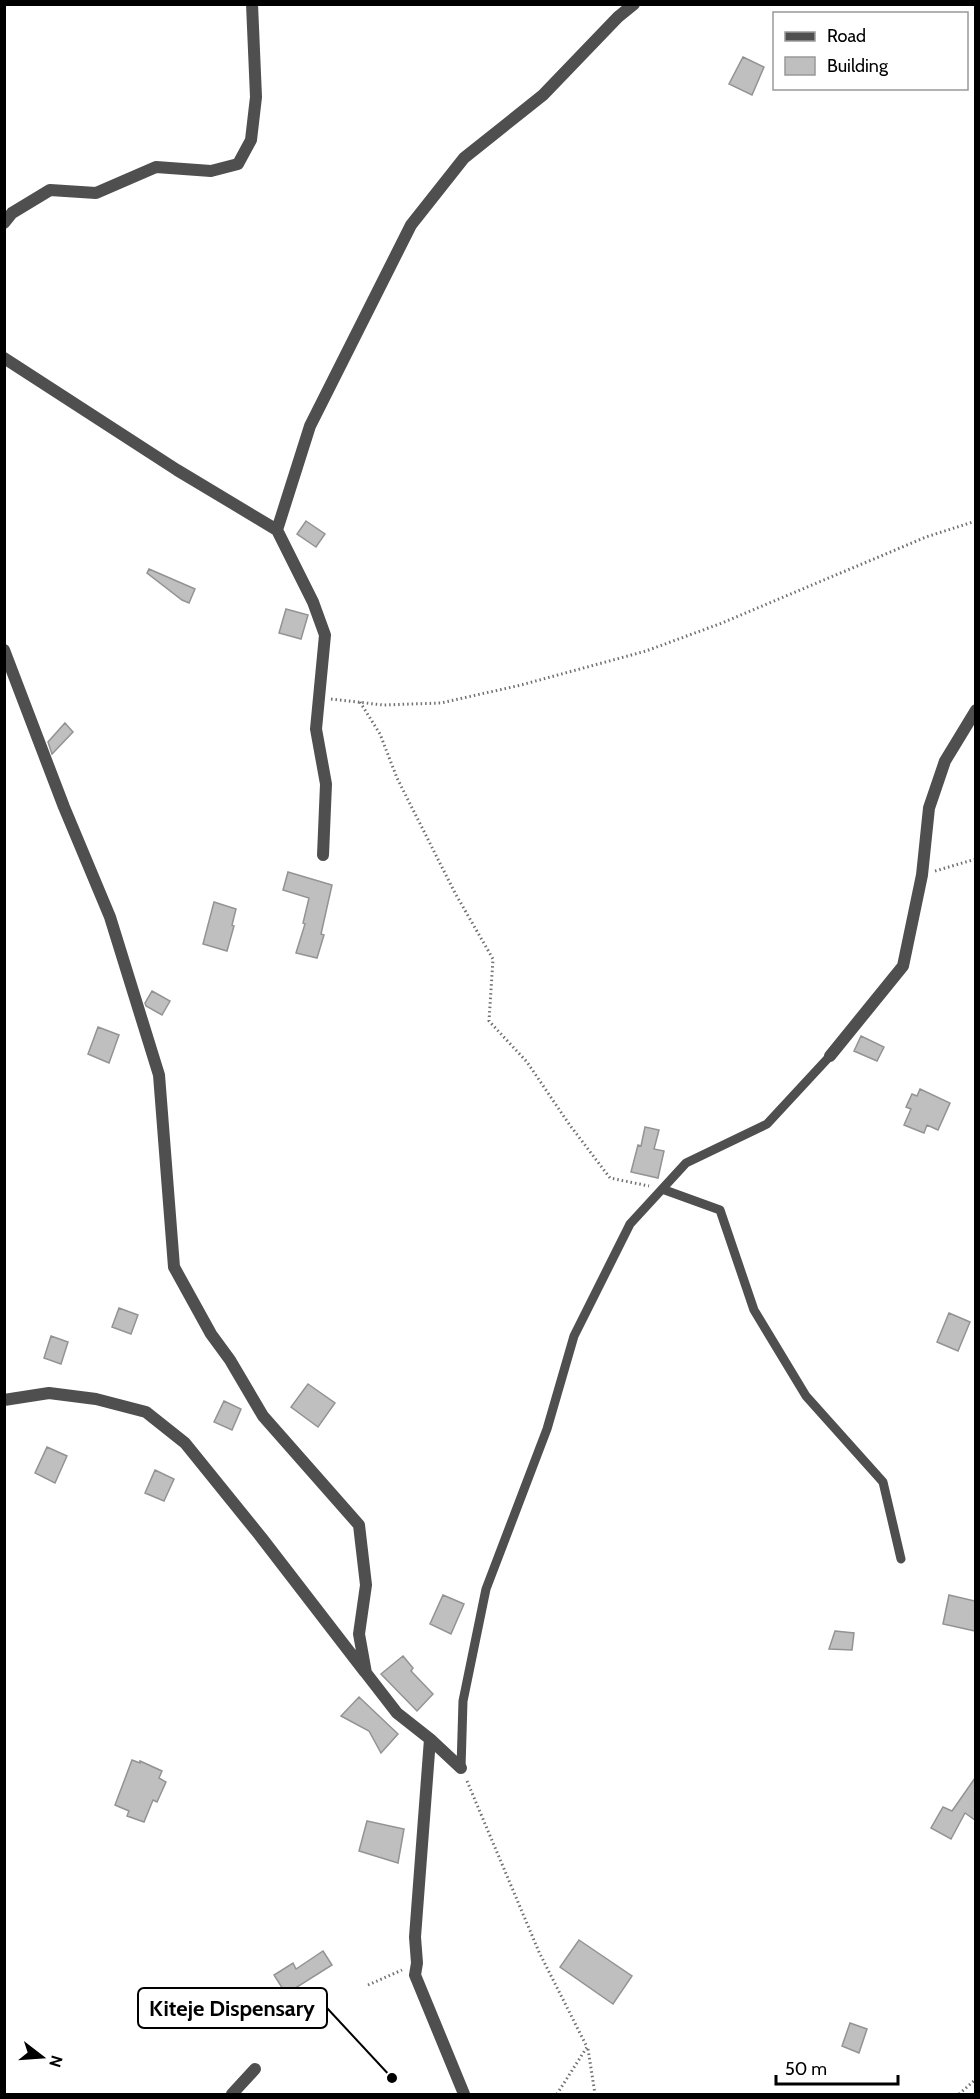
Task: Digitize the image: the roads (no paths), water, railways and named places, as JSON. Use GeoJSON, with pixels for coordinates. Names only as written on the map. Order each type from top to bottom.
{"type":"FeatureCollection","features":[{"type":"Feature","properties":{"kind":"street"},"geometry":{"type":"LineString","coordinates":[[4,223],[12,213],[51,190],[96,193],[156,167],[211,171],[238,164],[251,140],[256,97],[252,4]]}},
{"type":"Feature","properties":{"kind":"street"},"geometry":{"type":"LineString","coordinates":[[277,530],[310,426],[411,225],[464,158],[543,95],[634,4]]}},
{"type":"Feature","properties":{"kind":"street"},"geometry":{"type":"LineString","coordinates":[[4,358],[177,470],[277,530],[313,602],[325,635],[316,729],[326,784],[323,855]]}},
{"type":"Feature","properties":{"kind":"street"},"geometry":{"type":"LineString","coordinates":[[4,651],[64,807],[111,917],[159,1075],[174,1267],[211,1334],[230,1360],[263,1416],[359,1525],[366,1586],[359,1634],[366,1673]]}},
{"type":"Feature","properties":{"kind":"street"},"geometry":{"type":"LineString","coordinates":[[830,1056],[903,966],[922,874],[929,808],[945,761],[975,710]]}},
{"type":"Feature","properties":{"kind":"street"},"geometry":{"type":"LineString","coordinates":[[4,1400],[49,1393],[96,1399],[146,1412],[185,1443],[261,1536],[397,1713],[461,1768]]}},
{"type":"Feature","properties":{"kind":"street"},"geometry":{"type":"LineString","coordinates":[[430,1739],[415,1937],[417,1963],[415,1975],[464,2094]]}},
{"type":"Feature","properties":{"kind":"street"},"geometry":{"type":"LineString","coordinates":[[232,2094],[255,2069]]}},
{"type":"Feature","properties":{"kind":"lane"},"geometry":{"type":"LineString","coordinates":[[461,1768],[463,1701],[486,1588],[547,1429],[574,1336],[630,1224],[686,1163],[767,1124],[830,1056]]}},
{"type":"Feature","properties":{"kind":"lane"},"geometry":{"type":"LineString","coordinates":[[662,1189],[720,1210],[754,1310],[806,1396],[883,1482],[901,1559]]}},
{"type":"Feature","properties":{"kind":"place","name":"Kiteje Dispensary"},"geometry":{"type":"Point","coordinates":[392,2078]}}]}
